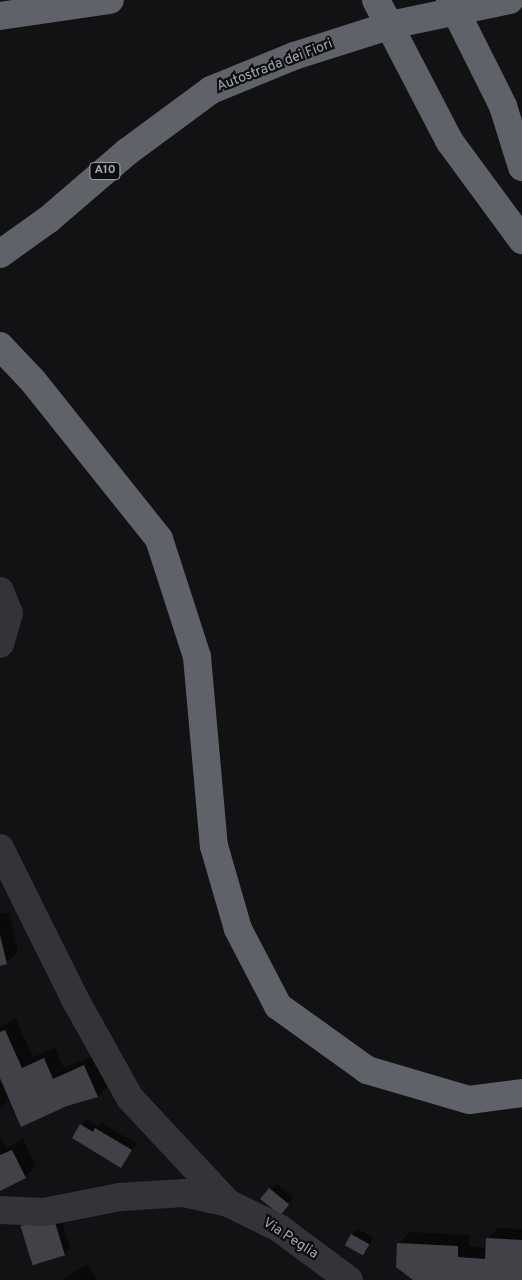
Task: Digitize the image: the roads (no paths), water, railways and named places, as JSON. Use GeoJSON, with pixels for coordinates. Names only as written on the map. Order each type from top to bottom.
{"type":"FeatureCollection","features":[{"type":"Feature","properties":{"kind":"highway"},"geometry":{"type":"LineString","coordinates":[[0,16],[110,0]]}},
{"type":"Feature","properties":{"kind":"highway"},"geometry":{"type":"LineString","coordinates":[[376,0],[450,142],[522,240]]}},
{"type":"Feature","properties":{"kind":"highway"},"geometry":{"type":"LineString","coordinates":[[450,0],[503,106],[522,167]]}},
{"type":"Feature","properties":{"kind":"highway","name":"Autostrada dei Fiori"},"geometry":{"type":"LineString","coordinates":[[0,254],[49,219],[127,152],[211,90],[294,56],[396,24],[510,0]]}},
{"type":"Feature","properties":{"kind":"highway"},"geometry":{"type":"LineString","coordinates":[[0,346],[33,381],[159,538],[197,657],[214,846],[238,929],[278,1006],[367,1070],[469,1100],[522,1093]]}},
{"type":"Feature","properties":{"kind":"street"},"geometry":{"type":"LineString","coordinates":[[0,591],[9,613],[0,644]]}},
{"type":"Feature","properties":{"kind":"street"},"geometry":{"type":"LineString","coordinates":[[0,848],[76,1001],[130,1098],[228,1203]]}},
{"type":"Feature","properties":{"kind":"street"},"geometry":{"type":"LineString","coordinates":[[0,1210],[44,1212],[120,1197],[184,1192],[228,1203]]}},
{"type":"Feature","properties":{"kind":"street","name":"Via Peglia"},"geometry":{"type":"LineString","coordinates":[[228,1203],[279,1228],[349,1280]]}}]}
